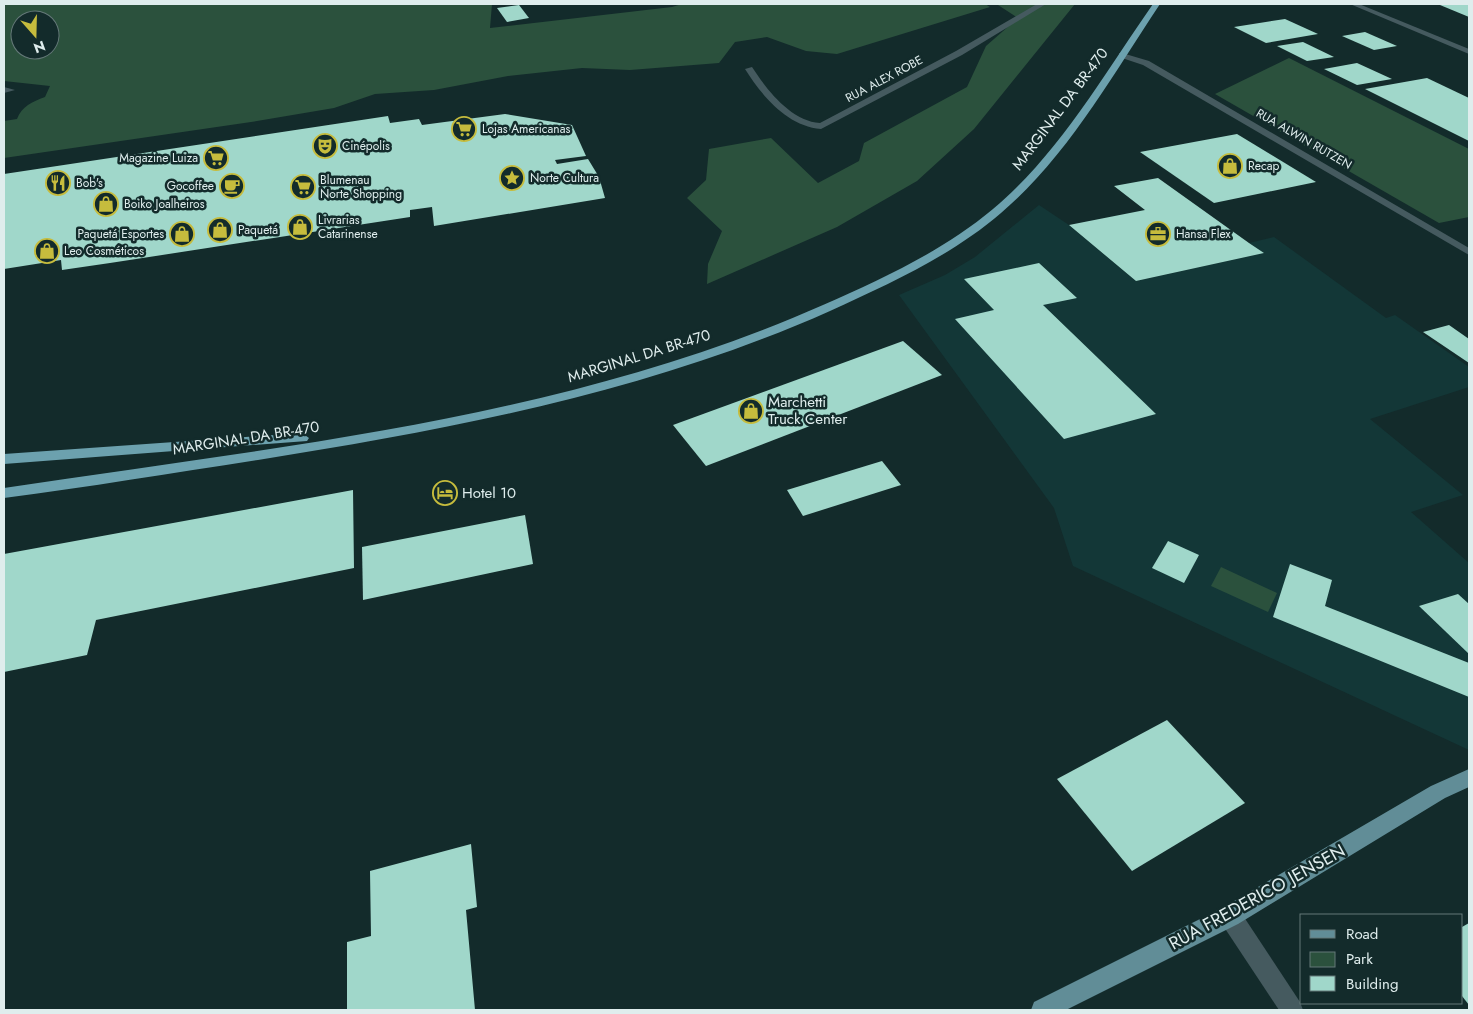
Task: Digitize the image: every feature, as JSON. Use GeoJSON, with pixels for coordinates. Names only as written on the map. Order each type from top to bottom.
{"type":"FeatureCollection","features":[{"type":"Feature","properties":{"kind":"highway","name":"MARGINAL DA BR-470"},"geometry":{"type":"LineString","coordinates":[[4,493],[411,431],[546,401],[678,365],[796,322],[892,277],[940,250],[1013,198],[1041,168],[1156,4]]}},
{"type":"Feature","properties":{"kind":"highway"},"geometry":{"type":"LineString","coordinates":[[4,459],[411,431]]}},
{"type":"Feature","properties":{"kind":"main road","name":"RUA FREDERICO JENSEN"},"geometry":{"type":"LineString","coordinates":[[1042,1010],[1230,916],[1438,792],[1469,778]]}},
{"type":"Feature","properties":{"kind":"street","name":"RUA ALEX ROBE"},"geometry":{"type":"LineString","coordinates":[[749,69],[764,92],[808,126],[821,126],[959,53],[1042,4]]}},
{"type":"Feature","properties":{"kind":"street"},"geometry":{"type":"LineString","coordinates":[[1353,4],[1469,52]]}},
{"type":"Feature","properties":{"kind":"street","name":"RUA ALWIN RUTZEN"},"geometry":{"type":"LineString","coordinates":[[1122,55],[1146,63],[1469,252]]}},
{"type":"Feature","properties":{"kind":"street"},"geometry":{"type":"LineString","coordinates":[[1230,916],[1292,1010]]}},
{"type":"Feature","properties":{"kind":"shaded area"},"geometry":{"type":"Polygon","coordinates":[[[1039,205],[1069,225],[1136,281],[1263,253],[1249,243],[1274,237],[1386,318],[1395,315],[1469,367],[1469,387],[1370,419],[1463,495],[1411,512],[1469,563],[1469,750],[1073,566],[1054,508],[899,295],[945,275],[975,257],[1039,205]]]}},
{"type":"Feature","properties":{"kind":"green space"},"geometry":{"type":"Polygon","coordinates":[[[4,4],[492,4],[490,28],[672,7],[682,4],[985,4],[990,7],[837,54],[806,51],[767,37],[735,42],[719,63],[630,70],[582,68],[508,76],[434,90],[375,94],[334,108],[251,122],[4,158],[4,121],[17,119],[25,108],[45,97],[50,86],[4,81],[4,4]]]}},
{"type":"Feature","properties":{"kind":"green space"},"geometry":{"type":"Polygon","coordinates":[[[1075,4],[974,129],[917,181],[837,227],[707,284],[708,264],[722,231],[687,198],[706,180],[709,149],[771,138],[818,183],[859,161],[864,143],[967,87],[986,46],[1018,18],[998,5],[1075,4]]]}},
{"type":"Feature","properties":{"kind":"green space"},"geometry":{"type":"Polygon","coordinates":[[[1289,58],[1469,149],[1469,217],[1439,223],[1215,94],[1289,58]]]}},
{"type":"Feature","properties":{"kind":"green space"},"geometry":{"type":"Polygon","coordinates":[[[1221,567],[1277,593],[1268,612],[1211,586],[1221,567]]]}},
{"type":"Feature","properties":{"kind":"building"},"geometry":{"type":"Polygon","coordinates":[[[1469,4],[1469,17],[1440,5],[1469,4]]]}},
{"type":"Feature","properties":{"kind":"building"},"geometry":{"type":"Polygon","coordinates":[[[519,5],[529,18],[507,22],[497,8],[519,5]]]}},
{"type":"Feature","properties":{"kind":"building"},"geometry":{"type":"Polygon","coordinates":[[[1285,19],[1318,34],[1266,43],[1234,27],[1285,19]]]}},
{"type":"Feature","properties":{"kind":"building"},"geometry":{"type":"Polygon","coordinates":[[[1365,32],[1397,46],[1374,50],[1342,36],[1365,32]]]}},
{"type":"Feature","properties":{"kind":"building"},"geometry":{"type":"Polygon","coordinates":[[[1303,42],[1334,57],[1307,61],[1277,46],[1303,42]]]}},
{"type":"Feature","properties":{"kind":"building"},"geometry":{"type":"Polygon","coordinates":[[[1357,63],[1392,79],[1357,85],[1324,69],[1357,63]]]}},
{"type":"Feature","properties":{"kind":"building"},"geometry":{"type":"Polygon","coordinates":[[[1427,78],[1469,98],[1469,141],[1365,89],[1427,78]]]}},
{"type":"Feature","properties":{"kind":"building","name":"Blumenau Norte Shopping"},"geometry":{"type":"Polygon","coordinates":[[[505,114],[572,125],[586,156],[555,160],[557,164],[588,159],[599,177],[605,198],[434,226],[432,207],[410,210],[410,217],[62,270],[61,260],[4,269],[4,174],[388,116],[390,123],[419,119],[422,125],[505,114]]]}},
{"type":"Feature","properties":{"kind":"building"},"geometry":{"type":"Polygon","coordinates":[[[1237,134],[1316,182],[1214,203],[1140,152],[1237,134]]]}},
{"type":"Feature","properties":{"kind":"building","name":"Hansa Flex"},"geometry":{"type":"Polygon","coordinates":[[[1158,178],[1264,253],[1136,281],[1069,225],[1145,210],[1114,186],[1158,178]]]}},
{"type":"Feature","properties":{"kind":"building"},"geometry":{"type":"Polygon","coordinates":[[[1039,263],[1077,298],[1043,305],[1156,414],[1064,439],[955,319],[994,310],[964,279],[1039,263]]]}},
{"type":"Feature","properties":{"kind":"building"},"geometry":{"type":"Polygon","coordinates":[[[1449,325],[1469,339],[1469,363],[1423,332],[1449,325]]]}},
{"type":"Feature","properties":{"kind":"building"},"geometry":{"type":"Polygon","coordinates":[[[903,341],[942,375],[706,466],[673,425],[903,341]]]}},
{"type":"Feature","properties":{"kind":"building"},"geometry":{"type":"Polygon","coordinates":[[[882,461],[901,485],[803,516],[787,490],[882,461]]]}},
{"type":"Feature","properties":{"kind":"building"},"geometry":{"type":"Polygon","coordinates":[[[353,490],[354,568],[96,620],[87,655],[4,672],[4,554],[353,490]]]}},
{"type":"Feature","properties":{"kind":"building"},"geometry":{"type":"Polygon","coordinates":[[[525,515],[533,564],[363,600],[362,547],[525,515]]]}},
{"type":"Feature","properties":{"kind":"building"},"geometry":{"type":"Polygon","coordinates":[[[1168,541],[1199,555],[1184,583],[1152,568],[1168,541]]]}},
{"type":"Feature","properties":{"kind":"building"},"geometry":{"type":"Polygon","coordinates":[[[1290,564],[1332,580],[1325,606],[1469,663],[1469,697],[1273,617],[1290,564]]]}},
{"type":"Feature","properties":{"kind":"building"},"geometry":{"type":"Polygon","coordinates":[[[1458,594],[1469,604],[1469,654],[1419,606],[1458,594]]]}},
{"type":"Feature","properties":{"kind":"building"},"geometry":{"type":"Polygon","coordinates":[[[1167,720],[1245,803],[1132,871],[1057,779],[1167,720]]]}},
{"type":"Feature","properties":{"kind":"building"},"geometry":{"type":"Polygon","coordinates":[[[471,844],[477,907],[466,910],[475,1010],[347,1010],[347,942],[371,936],[370,871],[471,844]]]}},
{"type":"Feature","properties":{"kind":"building"},"geometry":{"type":"Polygon","coordinates":[[[1469,923],[1469,1005],[1463,997],[1463,926],[1469,923]]]}},
{"type":"Feature","properties":{"kind":"place","name":"Lojas Americanas"},"geometry":{"type":"Point","coordinates":[464,129]}},
{"type":"Feature","properties":{"kind":"place","name":"Cinépolis"},"geometry":{"type":"Point","coordinates":[325,146]}},
{"type":"Feature","properties":{"kind":"place","name":"Magazine Luiza"},"geometry":{"type":"Point","coordinates":[216,158]}},
{"type":"Feature","properties":{"kind":"place","name":"Recap"},"geometry":{"type":"Point","coordinates":[1230,166]}},
{"type":"Feature","properties":{"kind":"place","name":"Norte Cultura"},"geometry":{"type":"Point","coordinates":[512,178]}},
{"type":"Feature","properties":{"kind":"place","name":"Bob's"},"geometry":{"type":"Point","coordinates":[58,183]}},
{"type":"Feature","properties":{"kind":"place","name":"Gocoffee"},"geometry":{"type":"Point","coordinates":[232,186]}},
{"type":"Feature","properties":{"kind":"place","name":"Blumenau Norte Shopping"},"geometry":{"type":"Point","coordinates":[303,187]}},
{"type":"Feature","properties":{"kind":"place","name":"Boiko Joalheiros"},"geometry":{"type":"Point","coordinates":[106,204]}},
{"type":"Feature","properties":{"kind":"place","name":"Livrarias Catarinense"},"geometry":{"type":"Point","coordinates":[300,227]}},
{"type":"Feature","properties":{"kind":"place","name":"Paquetá"},"geometry":{"type":"Point","coordinates":[220,230]}},
{"type":"Feature","properties":{"kind":"place","name":"Paquetá Esportes"},"geometry":{"type":"Point","coordinates":[182,234]}},
{"type":"Feature","properties":{"kind":"place","name":"Hansa Flex"},"geometry":{"type":"Point","coordinates":[1158,234]}},
{"type":"Feature","properties":{"kind":"place","name":"Leo Cosméticos"},"geometry":{"type":"Point","coordinates":[47,251]}},
{"type":"Feature","properties":{"kind":"place","name":"Marchetti Truck Center"},"geometry":{"type":"Point","coordinates":[751,411]}},
{"type":"Feature","properties":{"kind":"place","name":"Hotel 10"},"geometry":{"type":"Point","coordinates":[445,493]}}]}
